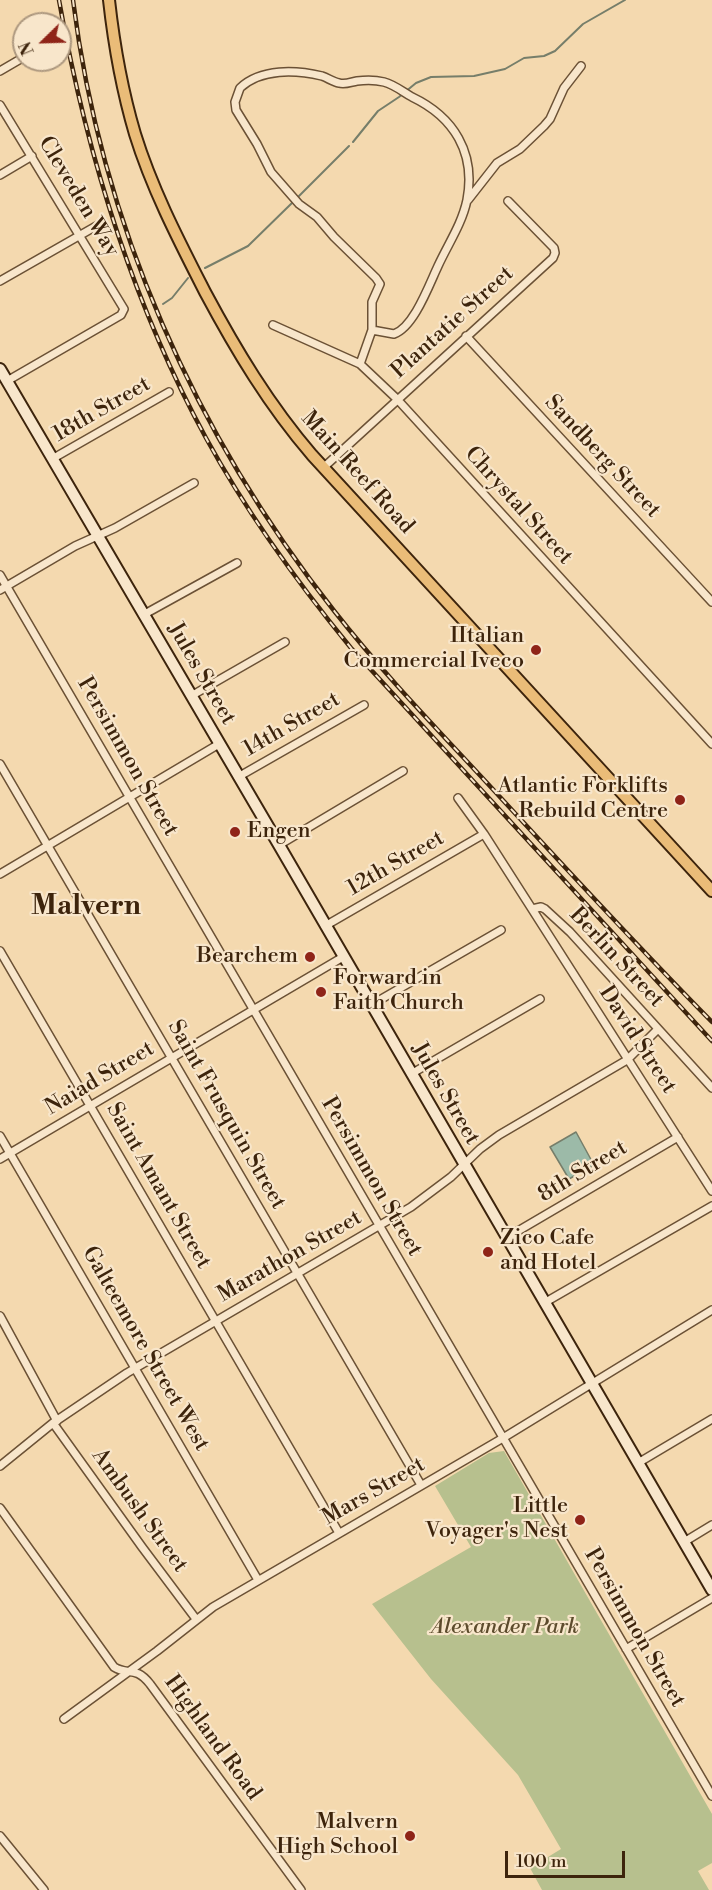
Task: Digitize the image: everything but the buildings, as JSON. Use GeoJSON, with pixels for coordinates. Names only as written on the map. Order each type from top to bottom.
{"type":"FeatureCollection","features":[{"type":"Feature","properties":{"kind":"main road","name":"Main Reef Road"},"geometry":{"type":"LineString","coordinates":[[109,0],[121,77],[133,126],[147,166],[172,226],[212,305],[246,365],[278,413],[323,468],[712,891]]}},
{"type":"Feature","properties":{"kind":"main road","name":"Jules Street"},"geometry":{"type":"LineString","coordinates":[[0,369],[712,1590]]}},
{"type":"Feature","properties":{"kind":"street"},"geometry":{"type":"LineString","coordinates":[[467,202],[497,163],[520,149],[550,119],[564,88],[581,66]]}},
{"type":"Feature","properties":{"kind":"street"},"geometry":{"type":"LineString","coordinates":[[360,364],[372,330],[372,307],[380,287],[378,281],[317,217],[299,204],[271,172],[236,110],[235,102],[240,88],[250,81],[279,72],[321,76],[343,84],[377,81],[393,85],[422,101],[450,124],[459,138],[468,159],[469,188],[460,223],[424,297],[400,332],[394,334],[372,330]]}},
{"type":"Feature","properties":{"kind":"street","name":"Cleveden Way"},"geometry":{"type":"LineString","coordinates":[[0,105],[124,309],[121,315],[7,381]]}},
{"type":"Feature","properties":{"kind":"street"},"geometry":{"type":"LineString","coordinates":[[0,175],[32,156]]}},
{"type":"Feature","properties":{"kind":"street","name":"Plantatie Street"},"geometry":{"type":"LineString","coordinates":[[323,468],[553,258],[554,248],[508,201]]}},
{"type":"Feature","properties":{"kind":"street"},"geometry":{"type":"LineString","coordinates":[[0,281],[98,225]]}},
{"type":"Feature","properties":{"kind":"street","name":"Chrystal Street"},"geometry":{"type":"LineString","coordinates":[[273,325],[360,364],[396,399],[712,744]]}},
{"type":"Feature","properties":{"kind":"street","name":"Sandberg Street"},"geometry":{"type":"LineString","coordinates":[[466,336],[712,602]]}},
{"type":"Feature","properties":{"kind":"street","name":"18th Street"},"geometry":{"type":"LineString","coordinates":[[52,459],[169,392]]}},
{"type":"Feature","properties":{"kind":"street"},"geometry":{"type":"LineString","coordinates":[[3,588],[75,546],[115,528],[194,483]]}},
{"type":"Feature","properties":{"kind":"street"},"geometry":{"type":"LineString","coordinates":[[143,615],[237,563]]}},
{"type":"Feature","properties":{"kind":"street","name":"Persimmon Street"},"geometry":{"type":"LineString","coordinates":[[0,575],[3,588],[130,796],[253,1011],[712,1796]]}},
{"type":"Feature","properties":{"kind":"street"},"geometry":{"type":"LineString","coordinates":[[191,696],[285,642]]}},
{"type":"Feature","properties":{"kind":"street","name":"14th Street"},"geometry":{"type":"LineString","coordinates":[[238,777],[364,705]]}},
{"type":"Feature","properties":{"kind":"street"},"geometry":{"type":"LineString","coordinates":[[0,874],[219,744]]}},
{"type":"Feature","properties":{"kind":"street","name":"Saint Frusquin Street"},"geometry":{"type":"LineString","coordinates":[[0,764],[422,1485]]}},
{"type":"Feature","properties":{"kind":"street"},"geometry":{"type":"LineString","coordinates":[[279,845],[403,771]]}},
{"type":"Feature","properties":{"kind":"street","name":"Berlin Street"},"geometry":{"type":"LineString","coordinates":[[458,798],[532,909],[542,907],[570,932],[712,1088]]}},
{"type":"Feature","properties":{"kind":"street","name":"12th Street"},"geometry":{"type":"LineString","coordinates":[[325,926],[484,834]]}},
{"type":"Feature","properties":{"kind":"street","name":"David Street"},"geometry":{"type":"LineString","coordinates":[[532,909],[712,1191]]}},
{"type":"Feature","properties":{"kind":"street"},"geometry":{"type":"LineString","coordinates":[[371,1005],[501,930]]}},
{"type":"Feature","properties":{"kind":"street","name":"Saint Amant Street"},"geometry":{"type":"LineString","coordinates":[[0,951],[339,1533]]}},
{"type":"Feature","properties":{"kind":"street","name":"Naiad Street"},"geometry":{"type":"LineString","coordinates":[[0,1159],[343,957]]}},
{"type":"Feature","properties":{"kind":"street"},"geometry":{"type":"LineString","coordinates":[[411,1074],[540,999]]}},
{"type":"Feature","properties":{"kind":"street","name":"Marathon Street"},"geometry":{"type":"LineString","coordinates":[[0,1466],[55,1422],[135,1368],[380,1226],[420,1200],[499,1135],[627,1060],[658,1029]]}},
{"type":"Feature","properties":{"kind":"street","name":"Galteemore Street West"},"geometry":{"type":"LineString","coordinates":[[0,1136],[258,1580]]}},
{"type":"Feature","properties":{"kind":"street","name":"8th Street"},"geometry":{"type":"LineString","coordinates":[[506,1238],[678,1137]]}},
{"type":"Feature","properties":{"kind":"street"},"geometry":{"type":"LineString","coordinates":[[544,1303],[712,1206]]}},
{"type":"Feature","properties":{"kind":"street","name":"Mars Street"},"geometry":{"type":"LineString","coordinates":[[64,1719],[213,1607],[503,1438],[712,1310]]}},
{"type":"Feature","properties":{"kind":"street","name":"Ambush Street"},"geometry":{"type":"LineString","coordinates":[[0,1316],[55,1422],[196,1619]]}},
{"type":"Feature","properties":{"kind":"street"},"geometry":{"type":"LineString","coordinates":[[638,1463],[712,1419]]}},
{"type":"Feature","properties":{"kind":"street","name":"Highland Road"},"geometry":{"type":"LineString","coordinates":[[0,1508],[114,1667],[118,1670],[142,1674],[150,1684],[301,1890]]}},
{"type":"Feature","properties":{"kind":"street"},"geometry":{"type":"LineString","coordinates":[[684,1542],[712,1525]]}},
{"type":"Feature","properties":{"kind":"street"},"geometry":{"type":"LineString","coordinates":[[626,1648],[712,1598]]}},
{"type":"Feature","properties":{"kind":"street"},"geometry":{"type":"LineString","coordinates":[[0,1836],[44,1890]]}},
{"type":"Feature","properties":{"kind":"green space","name":"Alexander Park"},"geometry":{"type":"Polygon","coordinates":[[[504,1451],[712,1814],[712,1863],[698,1871],[709,1890],[542,1890],[530,1868],[561,1849],[518,1775],[431,1679],[372,1604],[471,1547],[435,1486],[489,1453],[504,1451]]]}},
{"type":"Feature","properties":{"kind":"shaded area"},"geometry":{"type":"Polygon","coordinates":[[[576,1132],[594,1165],[569,1179],[550,1147],[576,1132]]]}},
{"type":"Feature","properties":{"kind":"waterway"},"geometry":{"type":"LineString","coordinates":[[353,142],[378,111],[416,83],[431,77],[474,76],[505,69],[524,58],[544,56],[555,51],[583,24],[625,0]]}},
{"type":"Feature","properties":{"kind":"waterway"},"geometry":{"type":"LineString","coordinates":[[299,196],[349,146]]}},
{"type":"Feature","properties":{"kind":"waterway"},"geometry":{"type":"LineString","coordinates":[[205,268],[248,246],[293,202]]}},
{"type":"Feature","properties":{"kind":"waterway"},"geometry":{"type":"LineString","coordinates":[[163,304],[172,298],[188,278]]}},
{"type":"Feature","properties":{"kind":"railway"},"geometry":{"type":"LineString","coordinates":[[59,0],[70,57],[98,170],[134,280],[180,386],[206,438],[238,493],[292,572],[351,648],[712,1041]]}},
{"type":"Feature","properties":{"kind":"railway"},"geometry":{"type":"LineString","coordinates":[[73,0],[87,83],[106,165],[132,246],[162,324],[198,400],[239,474],[285,544],[374,660],[658,967],[712,1022]]}},
{"type":"Feature","properties":{"kind":"place","name":"IItalian Commercial Iveco"},"geometry":{"type":"Point","coordinates":[536,650]}},
{"type":"Feature","properties":{"kind":"place","name":"Atlantic Forklifts Rebuild Centre"},"geometry":{"type":"Point","coordinates":[680,800]}},
{"type":"Feature","properties":{"kind":"place","name":"Engen"},"geometry":{"type":"Point","coordinates":[235,832]}},
{"type":"Feature","properties":{"kind":"place","name":"Bearchem"},"geometry":{"type":"Point","coordinates":[310,957]}},
{"type":"Feature","properties":{"kind":"place","name":"Forward in Faith Church"},"geometry":{"type":"Point","coordinates":[321,992]}},
{"type":"Feature","properties":{"kind":"place","name":"Zico Cafe and Hotel"},"geometry":{"type":"Point","coordinates":[488,1252]}},
{"type":"Feature","properties":{"kind":"place","name":"Little Voyager's Nest"},"geometry":{"type":"Point","coordinates":[580,1520]}},
{"type":"Feature","properties":{"kind":"place","name":"Malvern High School"},"geometry":{"type":"Point","coordinates":[410,1836]}},
{"type":"Feature","properties":{"kind":"district","name":"Malvern"},"geometry":{"type":"Point","coordinates":[86,907]}}]}
